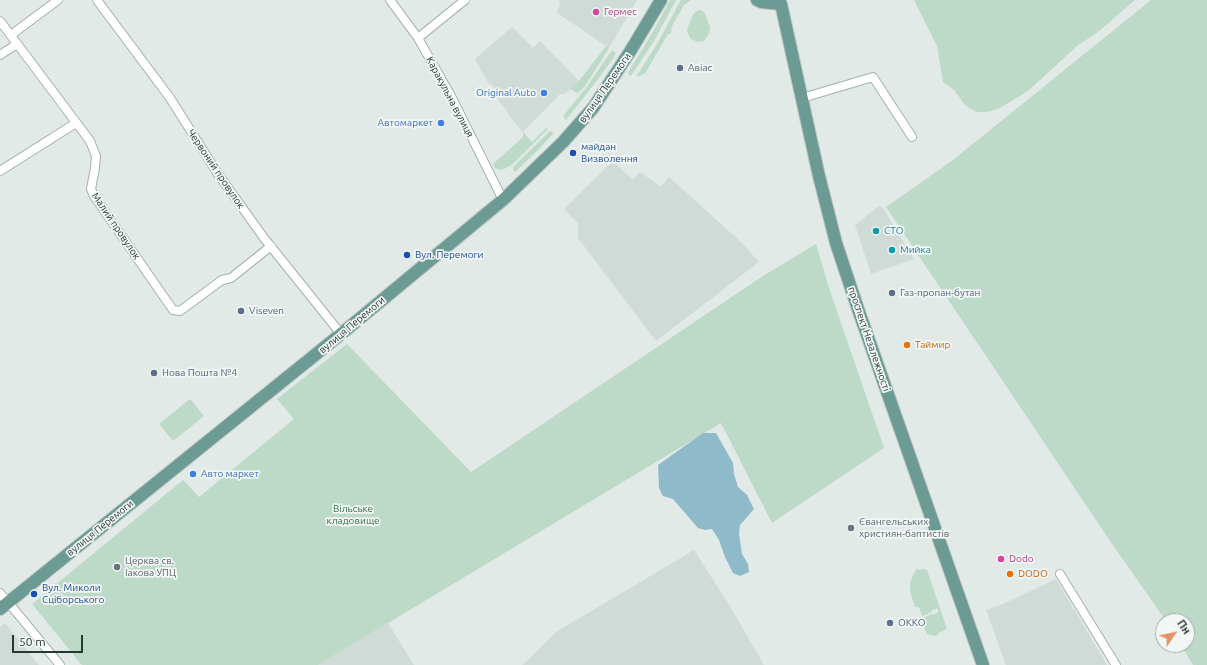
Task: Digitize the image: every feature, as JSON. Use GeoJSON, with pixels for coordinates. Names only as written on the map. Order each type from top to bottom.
{"type":"FeatureCollection","features":[{"type":"Feature","properties":{"kind":"main road","name":"вулиця Перемоги"},"geometry":{"type":"LineString","coordinates":[[502,196],[572,122],[618,56],[653,0]]}},
{"type":"Feature","properties":{"kind":"main road","name":"вулиця Перемоги"},"geometry":{"type":"LineString","coordinates":[[2,601],[339,332],[502,196],[564,142],[593,108],[631,50],[661,0]]}},
{"type":"Feature","properties":{"kind":"main road"},"geometry":{"type":"LineString","coordinates":[[757,0],[761,2],[779,2]]}},
{"type":"Feature","properties":{"kind":"main road","name":"проспект Незалежності"},"geometry":{"type":"LineString","coordinates":[[779,2],[819,176],[840,256],[983,665]]}},
{"type":"Feature","properties":{"kind":"street"},"geometry":{"type":"LineString","coordinates":[[11,35],[58,0]]}},
{"type":"Feature","properties":{"kind":"street","name":"Червоний провулок"},"geometry":{"type":"LineString","coordinates":[[96,0],[170,98],[218,174],[270,246],[339,332]]}},
{"type":"Feature","properties":{"kind":"street","name":"Каракульна вулиця"},"geometry":{"type":"LineString","coordinates":[[390,0],[418,38],[502,196]]}},
{"type":"Feature","properties":{"kind":"street"},"geometry":{"type":"LineString","coordinates":[[418,38],[465,0]]}},
{"type":"Feature","properties":{"kind":"street","name":"Малий провулок"},"geometry":{"type":"LineString","coordinates":[[0,21],[90,141],[96,156],[91,189],[94,196],[173,310],[180,311],[222,280],[231,278],[270,246]]}},
{"type":"Feature","properties":{"kind":"street"},"geometry":{"type":"LineString","coordinates":[[0,55],[17,44]]}},
{"type":"Feature","properties":{"kind":"street"},"geometry":{"type":"LineString","coordinates":[[802,98],[873,77],[912,137]]}},
{"type":"Feature","properties":{"kind":"street"},"geometry":{"type":"LineString","coordinates":[[0,171],[76,123]]}},
{"type":"Feature","properties":{"kind":"street"},"geometry":{"type":"LineString","coordinates":[[1060,574],[1116,665]]}},
{"type":"Feature","properties":{"kind":"street"},"geometry":{"type":"LineString","coordinates":[[2,601],[60,665]]}},
{"type":"Feature","properties":{"kind":"shaded area"},"geometry":{"type":"Polygon","coordinates":[[[560,0],[637,0],[609,48],[556,12],[561,4],[559,2],[560,0]]]}},
{"type":"Feature","properties":{"kind":"shaded area"},"geometry":{"type":"Polygon","coordinates":[[[512,27],[533,48],[540,41],[579,81],[565,94],[560,94],[523,132],[492,92],[495,89],[490,83],[489,84],[475,59],[512,27]]]}},
{"type":"Feature","properties":{"kind":"shaded area"},"geometry":{"type":"Polygon","coordinates":[[[613,161],[633,180],[640,172],[661,187],[669,177],[742,243],[759,262],[656,341],[578,238],[578,223],[564,209],[613,161]]]}},
{"type":"Feature","properties":{"kind":"shaded area"},"geometry":{"type":"Polygon","coordinates":[[[879,206],[883,208],[914,259],[871,274],[855,225],[879,206]]]}},
{"type":"Feature","properties":{"kind":"shaded area"},"geometry":{"type":"Polygon","coordinates":[[[694,550],[728,603],[764,665],[522,665],[556,632],[694,550]]]}},
{"type":"Feature","properties":{"kind":"shaded area"},"geometry":{"type":"Polygon","coordinates":[[[1056,579],[1107,665],[1006,665],[986,610],[1003,604],[1056,579]]]}},
{"type":"Feature","properties":{"kind":"shaded area"},"geometry":{"type":"Polygon","coordinates":[[[5,623],[39,665],[0,665],[0,627],[5,623]]]}},
{"type":"Feature","properties":{"kind":"shaded area"},"geometry":{"type":"Polygon","coordinates":[[[388,623],[414,665],[318,665],[388,623]]]}},
{"type":"Feature","properties":{"kind":"green space"},"geometry":{"type":"Polygon","coordinates":[[[670,0],[676,0],[654,41],[631,76],[628,74],[629,71],[670,0]]]}},
{"type":"Feature","properties":{"kind":"green space"},"geometry":{"type":"Polygon","coordinates":[[[681,0],[691,0],[684,5],[671,28],[672,30],[670,34],[668,34],[646,72],[636,77],[657,44],[681,0]]]}},
{"type":"Feature","properties":{"kind":"green space"},"geometry":{"type":"Polygon","coordinates":[[[914,0],[1135,0],[1098,32],[1077,46],[1028,91],[998,109],[987,112],[977,112],[965,105],[954,90],[943,82],[937,46],[914,0]]]}},
{"type":"Feature","properties":{"kind":"green space"},"geometry":{"type":"Polygon","coordinates":[[[1151,0],[1207,0],[1207,665],[1193,665],[1186,653],[1195,653],[1195,613],[1160,613],[1108,538],[886,207],[953,160],[1151,0]]]}},
{"type":"Feature","properties":{"kind":"green space"},"geometry":{"type":"Polygon","coordinates":[[[700,10],[705,14],[710,27],[709,34],[704,41],[698,42],[691,39],[687,30],[692,16],[696,11],[700,10]]]}},
{"type":"Feature","properties":{"kind":"green space"},"geometry":{"type":"Polygon","coordinates":[[[606,46],[609,48],[585,86],[578,93],[570,89],[579,81],[606,46]]]}},
{"type":"Feature","properties":{"kind":"green space"},"geometry":{"type":"Polygon","coordinates":[[[612,50],[616,53],[614,57],[566,120],[563,116],[586,88],[612,50]]]}},
{"type":"Feature","properties":{"kind":"green space"},"geometry":{"type":"Polygon","coordinates":[[[546,128],[548,129],[513,164],[501,170],[495,168],[493,164],[523,137],[523,132],[532,142],[546,128]]]}},
{"type":"Feature","properties":{"kind":"green space"},"geometry":{"type":"Polygon","coordinates":[[[550,131],[554,133],[515,172],[513,168],[514,166],[550,131]]]}},
{"type":"Feature","properties":{"kind":"green space","name":"Вільське кладовище"},"geometry":{"type":"Polygon","coordinates":[[[816,244],[829,288],[884,448],[772,523],[721,423],[318,665],[82,665],[32,604],[183,480],[199,497],[294,419],[277,399],[347,344],[471,472],[763,276],[816,244]]]}},
{"type":"Feature","properties":{"kind":"green space"},"geometry":{"type":"Polygon","coordinates":[[[190,399],[204,416],[173,441],[159,424],[190,399]]]}},
{"type":"Feature","properties":{"kind":"green space"},"geometry":{"type":"Polygon","coordinates":[[[917,568],[919,570],[927,570],[947,629],[938,633],[939,635],[934,636],[927,634],[920,620],[939,612],[937,608],[922,616],[919,607],[915,607],[913,601],[910,583],[917,568]]]}},
{"type":"Feature","properties":{"kind":"water"},"geometry":{"type":"Polygon","coordinates":[[[703,433],[716,433],[733,463],[734,474],[738,487],[747,495],[754,509],[740,525],[739,534],[742,554],[748,564],[749,572],[740,576],[733,573],[719,540],[712,529],[705,530],[698,528],[673,499],[663,496],[659,488],[658,465],[703,433]]]}},
{"type":"Feature","properties":{"kind":"place","name":"Гермес"},"geometry":{"type":"Point","coordinates":[596,12]}},
{"type":"Feature","properties":{"kind":"place","name":"Авіас"},"geometry":{"type":"Point","coordinates":[680,68]}},
{"type":"Feature","properties":{"kind":"place","name":"Original Auto"},"geometry":{"type":"Point","coordinates":[544,93]}},
{"type":"Feature","properties":{"kind":"place","name":"Автомаркет"},"geometry":{"type":"Point","coordinates":[441,123]}},
{"type":"Feature","properties":{"kind":"place","name":"майдан Визволення"},"geometry":{"type":"Point","coordinates":[573,153]}},
{"type":"Feature","properties":{"kind":"place","name":"СТО"},"geometry":{"type":"Point","coordinates":[876,231]}},
{"type":"Feature","properties":{"kind":"place","name":"Мийка"},"geometry":{"type":"Point","coordinates":[892,250]}},
{"type":"Feature","properties":{"kind":"place","name":"Вул. Перемоги"},"geometry":{"type":"Point","coordinates":[407,255]}},
{"type":"Feature","properties":{"kind":"place","name":"Газ-пропан-бутан"},"geometry":{"type":"Point","coordinates":[892,293]}},
{"type":"Feature","properties":{"kind":"place","name":"Viseven"},"geometry":{"type":"Point","coordinates":[241,311]}},
{"type":"Feature","properties":{"kind":"place","name":"Таймир"},"geometry":{"type":"Point","coordinates":[907,345]}},
{"type":"Feature","properties":{"kind":"place","name":"Нова Пошта №4"},"geometry":{"type":"Point","coordinates":[154,373]}},
{"type":"Feature","properties":{"kind":"place","name":"Авто маркет"},"geometry":{"type":"Point","coordinates":[193,474]}},
{"type":"Feature","properties":{"kind":"place","name":"Євангельських християн-баптистів"},"geometry":{"type":"Point","coordinates":[851,528]}},
{"type":"Feature","properties":{"kind":"place","name":"Dodo"},"geometry":{"type":"Point","coordinates":[1001,559]}},
{"type":"Feature","properties":{"kind":"place","name":"Церква св. Іакова УПЦ"},"geometry":{"type":"Point","coordinates":[117,567]}},
{"type":"Feature","properties":{"kind":"place","name":"DODO"},"geometry":{"type":"Point","coordinates":[1010,574]}},
{"type":"Feature","properties":{"kind":"place","name":"Вул. Миколи Сціборського"},"geometry":{"type":"Point","coordinates":[34,594]}},
{"type":"Feature","properties":{"kind":"place","name":"ОККО"},"geometry":{"type":"Point","coordinates":[890,623]}}]}
